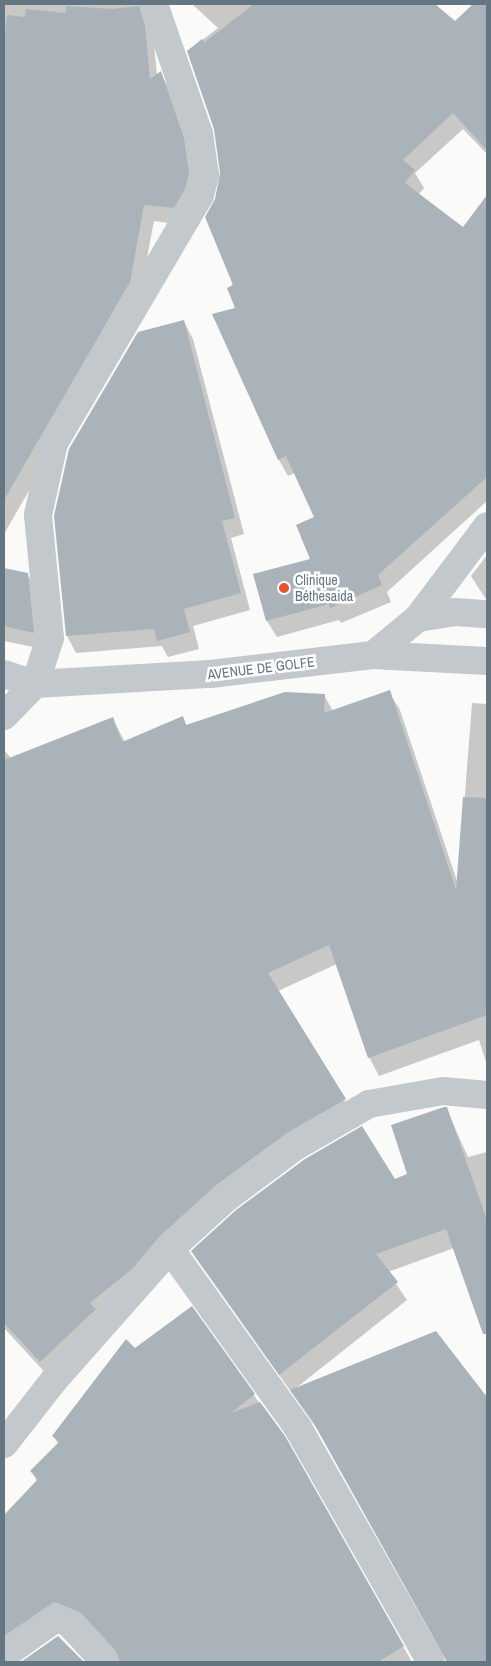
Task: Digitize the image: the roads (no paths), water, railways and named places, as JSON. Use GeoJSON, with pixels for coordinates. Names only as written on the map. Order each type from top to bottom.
{"type":"FeatureCollection","features":[{"type":"Feature","properties":{"kind":"street"},"geometry":{"type":"LineString","coordinates":[[4,716],[35,684],[50,638],[38,515],[54,443],[200,196],[205,175],[199,134],[154,4]]}},
{"type":"Feature","properties":{"kind":"street"},"geometry":{"type":"LineString","coordinates":[[373,655],[418,618],[487,526]]}},
{"type":"Feature","properties":{"kind":"street"},"geometry":{"type":"LineString","coordinates":[[418,618],[455,612],[487,614]]}},
{"type":"Feature","properties":{"kind":"street","name":"AVENUE DE GOLFE"},"geometry":{"type":"LineString","coordinates":[[35,684],[211,674],[373,655],[487,661]]}},
{"type":"Feature","properties":{"kind":"street"},"geometry":{"type":"LineString","coordinates":[[4,674],[35,684]]}},
{"type":"Feature","properties":{"kind":"street"},"geometry":{"type":"LineString","coordinates":[[4,1444],[55,1378],[170,1249],[226,1198],[296,1146],[370,1104],[443,1092],[487,1095]]}},
{"type":"Feature","properties":{"kind":"street"},"geometry":{"type":"LineString","coordinates":[[170,1249],[298,1428],[431,1662]]}},
{"type":"Feature","properties":{"kind":"street"},"geometry":{"type":"LineString","coordinates":[[4,1655],[56,1618],[69,1623],[105,1662]]}},
{"type":"Feature","properties":{"kind":"place","name":"Clinique Béthesaida"},"geometry":{"type":"Point","coordinates":[284,588]}}]}
